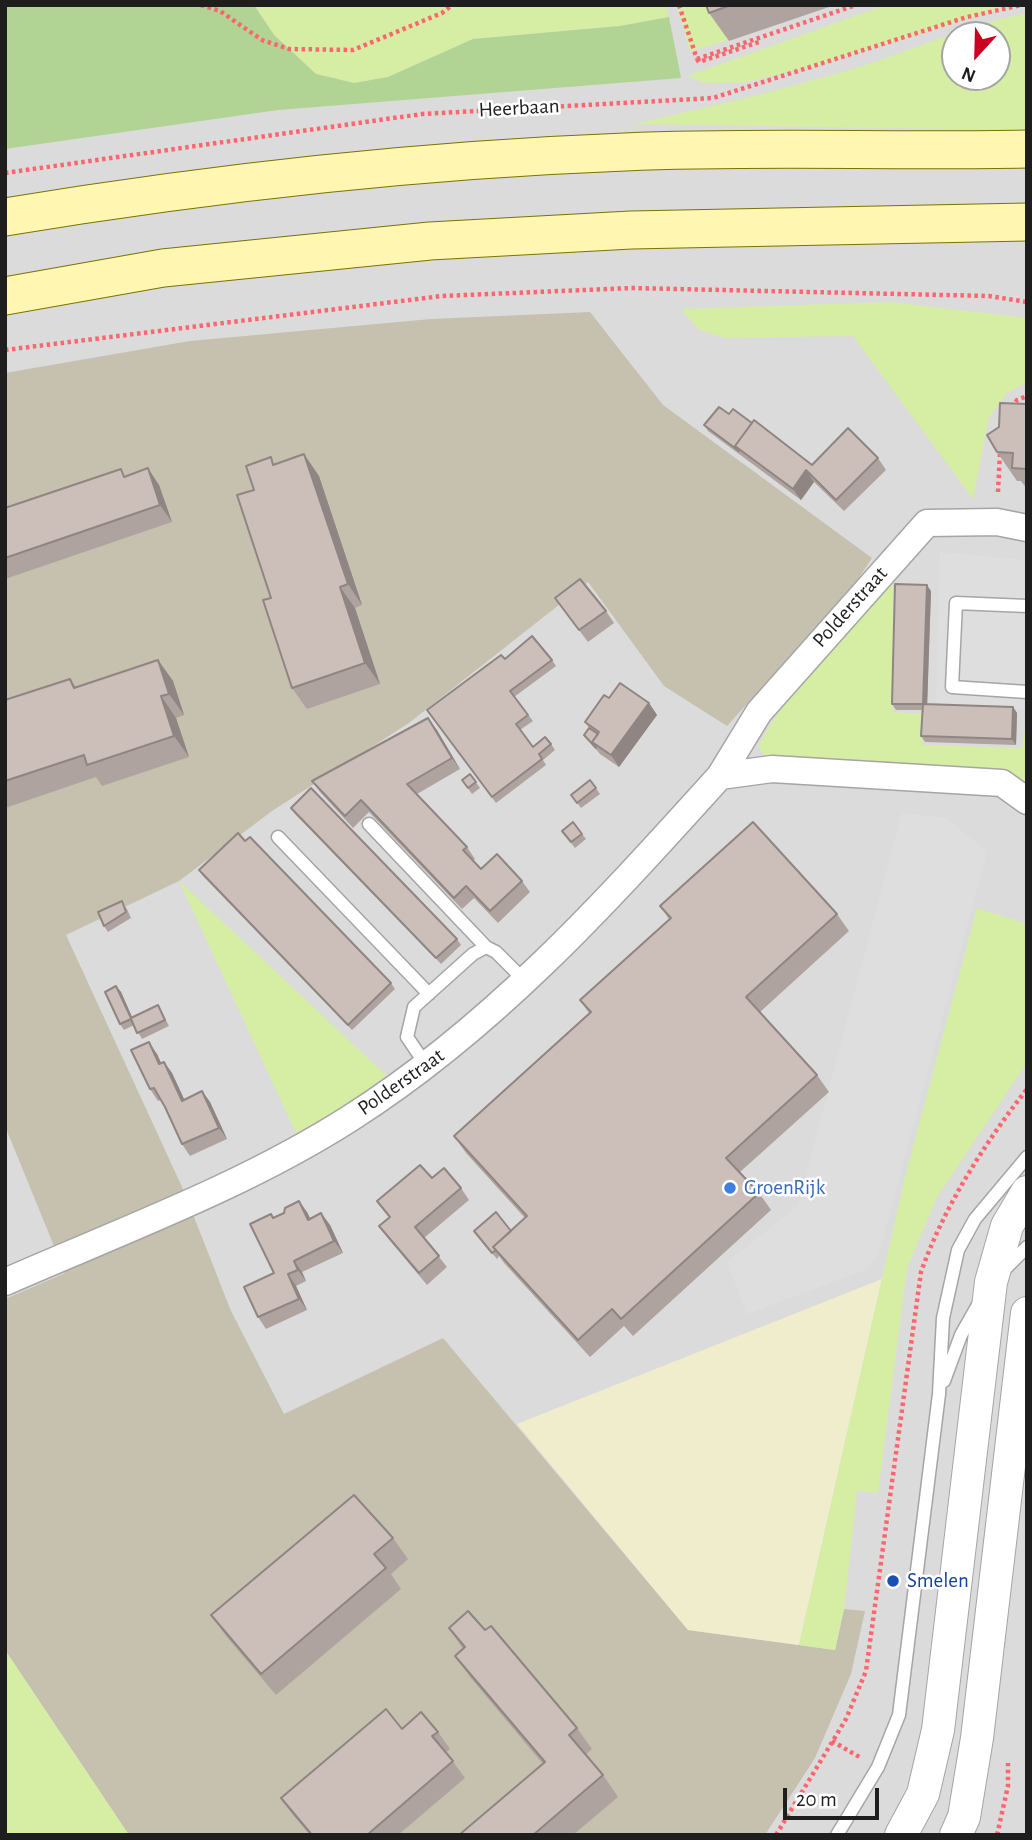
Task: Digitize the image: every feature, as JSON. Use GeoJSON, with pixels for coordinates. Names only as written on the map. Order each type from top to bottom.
{"type":"FeatureCollection","features":[{"type":"Feature","properties":{"kind":"main road"},"geometry":{"type":"LineString","coordinates":[[5,217],[142,194],[421,163],[628,152],[1027,149]]}},
{"type":"Feature","properties":{"kind":"main road"},"geometry":{"type":"LineString","coordinates":[[5,296],[163,268],[430,241],[631,230],[1027,222]]}},
{"type":"Feature","properties":{"kind":"street","name":"Polderstraat"},"geometry":{"type":"LineString","coordinates":[[5,1282],[281,1159],[349,1119],[426,1065],[526,981],[572,938],[720,776],[759,712],[927,523],[997,523],[1027,528]]}},
{"type":"Feature","properties":{"kind":"street"},"geometry":{"type":"LineString","coordinates":[[720,776],[772,769],[1002,783],[1027,801]]}},
{"type":"Feature","properties":{"kind":"street"},"geometry":{"type":"LineString","coordinates":[[908,1832],[923,1794],[938,1730],[991,1282],[1007,1226],[1027,1192]]}},
{"type":"Feature","properties":{"kind":"street"},"geometry":{"type":"LineString","coordinates":[[956,1835],[964,1817],[977,1738],[1027,1313]]}},
{"type":"Feature","properties":{"kind":"lane"},"geometry":{"type":"LineString","coordinates":[[1027,606],[956,603],[952,687],[1027,692]]}},
{"type":"Feature","properties":{"kind":"lane"},"geometry":{"type":"LineString","coordinates":[[369,824],[486,947],[496,951],[526,981]]}},
{"type":"Feature","properties":{"kind":"lane"},"geometry":{"type":"LineString","coordinates":[[278,837],[429,994]]}},
{"type":"Feature","properties":{"kind":"lane"},"geometry":{"type":"LineString","coordinates":[[426,1065],[411,1046],[407,1028],[414,1007],[473,954],[486,947]]}},
{"type":"Feature","properties":{"kind":"lane"},"geometry":{"type":"LineString","coordinates":[[839,1831],[877,1767],[899,1715],[939,1394],[943,1318],[958,1250],[975,1219],[1027,1157]]}},
{"type":"Feature","properties":{"kind":"lane"},"geometry":{"type":"LineString","coordinates":[[939,1394],[961,1335],[991,1282],[1027,1247]]}},
{"type":"Feature","properties":{"kind":"path"},"geometry":{"type":"LineString","coordinates":[[201,5],[220,11],[262,40],[289,49],[353,50],[442,13],[452,5]]}},
{"type":"Feature","properties":{"kind":"path"},"geometry":{"type":"LineString","coordinates":[[679,5],[697,59],[856,5]]}},
{"type":"Feature","properties":{"kind":"path","name":"Heerbaan"},"geometry":{"type":"LineString","coordinates":[[5,173],[422,114],[713,98],[967,17],[1022,5]]}},
{"type":"Feature","properties":{"kind":"path"},"geometry":{"type":"LineString","coordinates":[[5,350],[442,296],[632,288],[989,296],[1027,302]]}},
{"type":"Feature","properties":{"kind":"path"},"geometry":{"type":"LineString","coordinates":[[1007,415],[1017,400],[1027,396]]}},
{"type":"Feature","properties":{"kind":"path"},"geometry":{"type":"LineString","coordinates":[[997,523],[1000,448]]}},
{"type":"Feature","properties":{"kind":"path"},"geometry":{"type":"LineString","coordinates":[[776,1835],[846,1719],[866,1671],[921,1272],[933,1239],[950,1207],[1027,1090]]}},
{"type":"Feature","properties":{"kind":"path"},"geometry":{"type":"LineString","coordinates":[[997,1835],[1008,1786]]}},
{"type":"Feature","properties":{"kind":"shaded area"},"geometry":{"type":"Polygon","coordinates":[[[5,5],[1027,5],[1027,1835],[5,1835],[5,5]]]}},
{"type":"Feature","properties":{"kind":"shaded area"},"geometry":{"type":"Polygon","coordinates":[[[590,312],[663,405],[872,558],[854,585],[727,726],[664,686],[588,582],[409,723],[272,811],[179,881],[66,935],[183,1189],[231,1311],[284,1414],[443,1338],[688,1630],[835,1650],[844,1609],[865,1611],[851,1674],[815,1758],[765,1835],[129,1835],[5,1650],[5,1299],[65,1273],[5,1126],[5,373],[190,341],[431,319],[590,312]]]}},
{"type":"Feature","properties":{"kind":"shaded area"},"geometry":{"type":"Polygon","coordinates":[[[940,552],[1027,560],[1027,709],[936,703],[940,552]]]}},
{"type":"Feature","properties":{"kind":"shaded area"},"geometry":{"type":"Polygon","coordinates":[[[902,813],[947,818],[987,852],[878,1257],[865,1270],[747,1314],[727,1262],[798,1205],[902,813]]]}},
{"type":"Feature","properties":{"kind":"shaded area"},"geometry":{"type":"Polygon","coordinates":[[[882,1279],[799,1645],[688,1630],[517,1424],[882,1279]]]}},
{"type":"Feature","properties":{"kind":"green space"},"geometry":{"type":"Polygon","coordinates":[[[5,5],[254,5],[274,35],[316,74],[354,83],[388,77],[473,39],[620,26],[669,17],[681,78],[278,110],[5,149],[5,5]]]}},
{"type":"Feature","properties":{"kind":"green space"},"geometry":{"type":"Polygon","coordinates":[[[254,5],[665,5],[669,17],[620,26],[473,39],[388,77],[354,83],[316,74],[274,35],[254,5]]]}},
{"type":"Feature","properties":{"kind":"green space"},"geometry":{"type":"Polygon","coordinates":[[[677,5],[725,5],[730,40],[690,51],[677,5]]]}},
{"type":"Feature","properties":{"kind":"green space"},"geometry":{"type":"Polygon","coordinates":[[[886,5],[1014,5],[962,21],[941,21],[941,27],[808,68],[742,83],[705,83],[687,76],[886,5]]]}},
{"type":"Feature","properties":{"kind":"green space"},"geometry":{"type":"Polygon","coordinates":[[[1027,13],[1027,130],[633,124],[853,69],[941,38],[941,91],[1011,91],[1011,21],[995,21],[1027,13]]]}},
{"type":"Feature","properties":{"kind":"green space"},"geometry":{"type":"Polygon","coordinates":[[[891,302],[1027,318],[1027,382],[1007,393],[989,417],[973,499],[853,336],[724,338],[698,329],[681,309],[891,302]]]}},
{"type":"Feature","properties":{"kind":"green space"},"geometry":{"type":"Polygon","coordinates":[[[893,580],[893,712],[923,714],[922,745],[1022,748],[1027,716],[1027,783],[1011,772],[766,757],[758,747],[786,702],[820,660],[893,580]]]}},
{"type":"Feature","properties":{"kind":"green space"},"geometry":{"type":"Polygon","coordinates":[[[179,881],[389,1078],[351,1105],[296,1133],[179,881]]]}},
{"type":"Feature","properties":{"kind":"green space"},"geometry":{"type":"Polygon","coordinates":[[[977,908],[1027,924],[1027,1063],[937,1197],[907,1268],[878,1493],[857,1491],[844,1609],[835,1650],[799,1645],[905,1177],[977,908]]]}},
{"type":"Feature","properties":{"kind":"green space"},"geometry":{"type":"Polygon","coordinates":[[[5,1650],[129,1835],[5,1835],[5,1650]]]}},
{"type":"Feature","properties":{"kind":"building"},"geometry":{"type":"Polygon","coordinates":[[[706,5],[731,5],[709,13],[706,5]]]}},
{"type":"Feature","properties":{"kind":"building"},"geometry":{"type":"Polygon","coordinates":[[[1000,403],[1027,404],[1027,469],[1012,468],[1013,453],[997,452],[987,435],[999,427],[1000,403]]]}},
{"type":"Feature","properties":{"kind":"building"},"geometry":{"type":"Polygon","coordinates":[[[719,407],[729,414],[733,409],[752,423],[735,446],[739,451],[704,425],[719,407]]]}},
{"type":"Feature","properties":{"kind":"building"},"geometry":{"type":"Polygon","coordinates":[[[754,420],[812,465],[848,428],[878,458],[836,500],[806,470],[793,489],[735,446],[754,420]]]}},
{"type":"Feature","properties":{"kind":"building"},"geometry":{"type":"Polygon","coordinates":[[[304,454],[348,584],[340,587],[365,663],[292,688],[263,600],[271,598],[237,495],[254,490],[246,466],[271,457],[273,465],[304,454]]]}},
{"type":"Feature","properties":{"kind":"building"},"geometry":{"type":"Polygon","coordinates":[[[148,468],[160,505],[5,558],[5,508],[121,469],[124,477],[148,468]]]}},
{"type":"Feature","properties":{"kind":"building"},"geometry":{"type":"Polygon","coordinates":[[[580,579],[606,611],[579,630],[555,598],[580,579]]]}},
{"type":"Feature","properties":{"kind":"building"},"geometry":{"type":"Polygon","coordinates":[[[895,584],[927,585],[923,704],[892,704],[895,584]]]}},
{"type":"Feature","properties":{"kind":"building"},"geometry":{"type":"Polygon","coordinates":[[[532,636],[552,660],[510,691],[528,715],[516,724],[533,747],[545,737],[551,744],[539,754],[542,759],[492,797],[427,710],[501,655],[505,659],[532,636]]]}},
{"type":"Feature","properties":{"kind":"building"},"geometry":{"type":"Polygon","coordinates":[[[158,660],[169,694],[161,696],[174,736],[87,765],[84,755],[5,781],[5,700],[70,679],[74,688],[158,660]]]}},
{"type":"Feature","properties":{"kind":"building"},"geometry":{"type":"Polygon","coordinates":[[[620,683],[649,703],[611,755],[592,742],[599,732],[585,722],[604,695],[609,698],[620,683]]]}},
{"type":"Feature","properties":{"kind":"building"},"geometry":{"type":"Polygon","coordinates":[[[923,704],[1013,707],[1012,739],[921,736],[923,704]]]}},
{"type":"Feature","properties":{"kind":"building"},"geometry":{"type":"Polygon","coordinates":[[[428,718],[452,758],[407,784],[467,847],[463,850],[481,869],[497,854],[522,881],[490,911],[466,886],[454,898],[361,800],[345,816],[312,781],[428,718]]]}},
{"type":"Feature","properties":{"kind":"building"},"geometry":{"type":"Polygon","coordinates":[[[589,728],[598,734],[592,742],[596,748],[584,735],[589,728]]]}},
{"type":"Feature","properties":{"kind":"building"},"geometry":{"type":"Polygon","coordinates":[[[470,774],[476,782],[468,788],[462,780],[470,774]]]}},
{"type":"Feature","properties":{"kind":"building"},"geometry":{"type":"Polygon","coordinates":[[[590,780],[596,788],[577,803],[571,795],[590,780]]]}},
{"type":"Feature","properties":{"kind":"building"},"geometry":{"type":"Polygon","coordinates":[[[311,788],[457,939],[436,958],[291,808],[311,788]]]}},
{"type":"Feature","properties":{"kind":"building"},"geometry":{"type":"Polygon","coordinates":[[[573,822],[582,834],[571,842],[562,831],[573,822]]]}},
{"type":"Feature","properties":{"kind":"building"},"geometry":{"type":"Polygon","coordinates":[[[753,822],[837,914],[746,997],[817,1075],[726,1158],[759,1193],[621,1319],[612,1309],[578,1340],[493,1247],[527,1216],[454,1136],[591,1012],[580,1000],[671,918],[660,906],[753,822]]]}},
{"type":"Feature","properties":{"kind":"building"},"geometry":{"type":"Polygon","coordinates":[[[238,833],[245,841],[250,837],[391,983],[348,1025],[199,870],[238,833]]]}},
{"type":"Feature","properties":{"kind":"building"},"geometry":{"type":"Polygon","coordinates":[[[122,901],[126,912],[104,926],[98,912],[122,901]]]}},
{"type":"Feature","properties":{"kind":"building"},"geometry":{"type":"Polygon","coordinates":[[[116,986],[131,1018],[158,1005],[165,1020],[137,1033],[131,1019],[120,1024],[105,992],[116,986]]]}},
{"type":"Feature","properties":{"kind":"building"},"geometry":{"type":"Polygon","coordinates":[[[149,1042],[159,1064],[164,1062],[182,1101],[202,1091],[219,1128],[182,1144],[165,1107],[154,1088],[150,1089],[131,1050],[149,1042]]]}},
{"type":"Feature","properties":{"kind":"building"},"geometry":{"type":"Polygon","coordinates":[[[420,1165],[432,1178],[444,1168],[461,1188],[415,1227],[439,1256],[419,1273],[379,1226],[390,1217],[377,1201],[420,1165]]]}},
{"type":"Feature","properties":{"kind":"building"},"geometry":{"type":"Polygon","coordinates":[[[299,1201],[308,1220],[321,1213],[334,1241],[294,1261],[298,1270],[288,1274],[299,1299],[258,1317],[244,1287],[274,1273],[250,1224],[271,1214],[273,1218],[284,1213],[285,1208],[299,1201]]]}},
{"type":"Feature","properties":{"kind":"building"},"geometry":{"type":"Polygon","coordinates":[[[496,1212],[511,1231],[493,1247],[496,1250],[492,1253],[474,1231],[496,1212]]]}},
{"type":"Feature","properties":{"kind":"building"},"geometry":{"type":"Polygon","coordinates":[[[354,1495],[393,1538],[374,1554],[386,1568],[261,1674],[211,1615],[354,1495]]]}},
{"type":"Feature","properties":{"kind":"building"},"geometry":{"type":"Polygon","coordinates":[[[468,1611],[485,1630],[491,1626],[577,1728],[569,1735],[603,1775],[533,1835],[459,1835],[545,1762],[455,1656],[465,1647],[449,1628],[468,1611]]]}},
{"type":"Feature","properties":{"kind":"building"},"geometry":{"type":"Polygon","coordinates":[[[386,1709],[402,1729],[421,1712],[438,1732],[432,1736],[453,1761],[367,1835],[312,1835],[281,1798],[386,1709]]]}},
{"type":"Feature","properties":{"kind":"place","name":"GroenRijk"},"geometry":{"type":"Point","coordinates":[730,1188]}},
{"type":"Feature","properties":{"kind":"place","name":"Smelen"},"geometry":{"type":"Point","coordinates":[893,1581]}}]}
